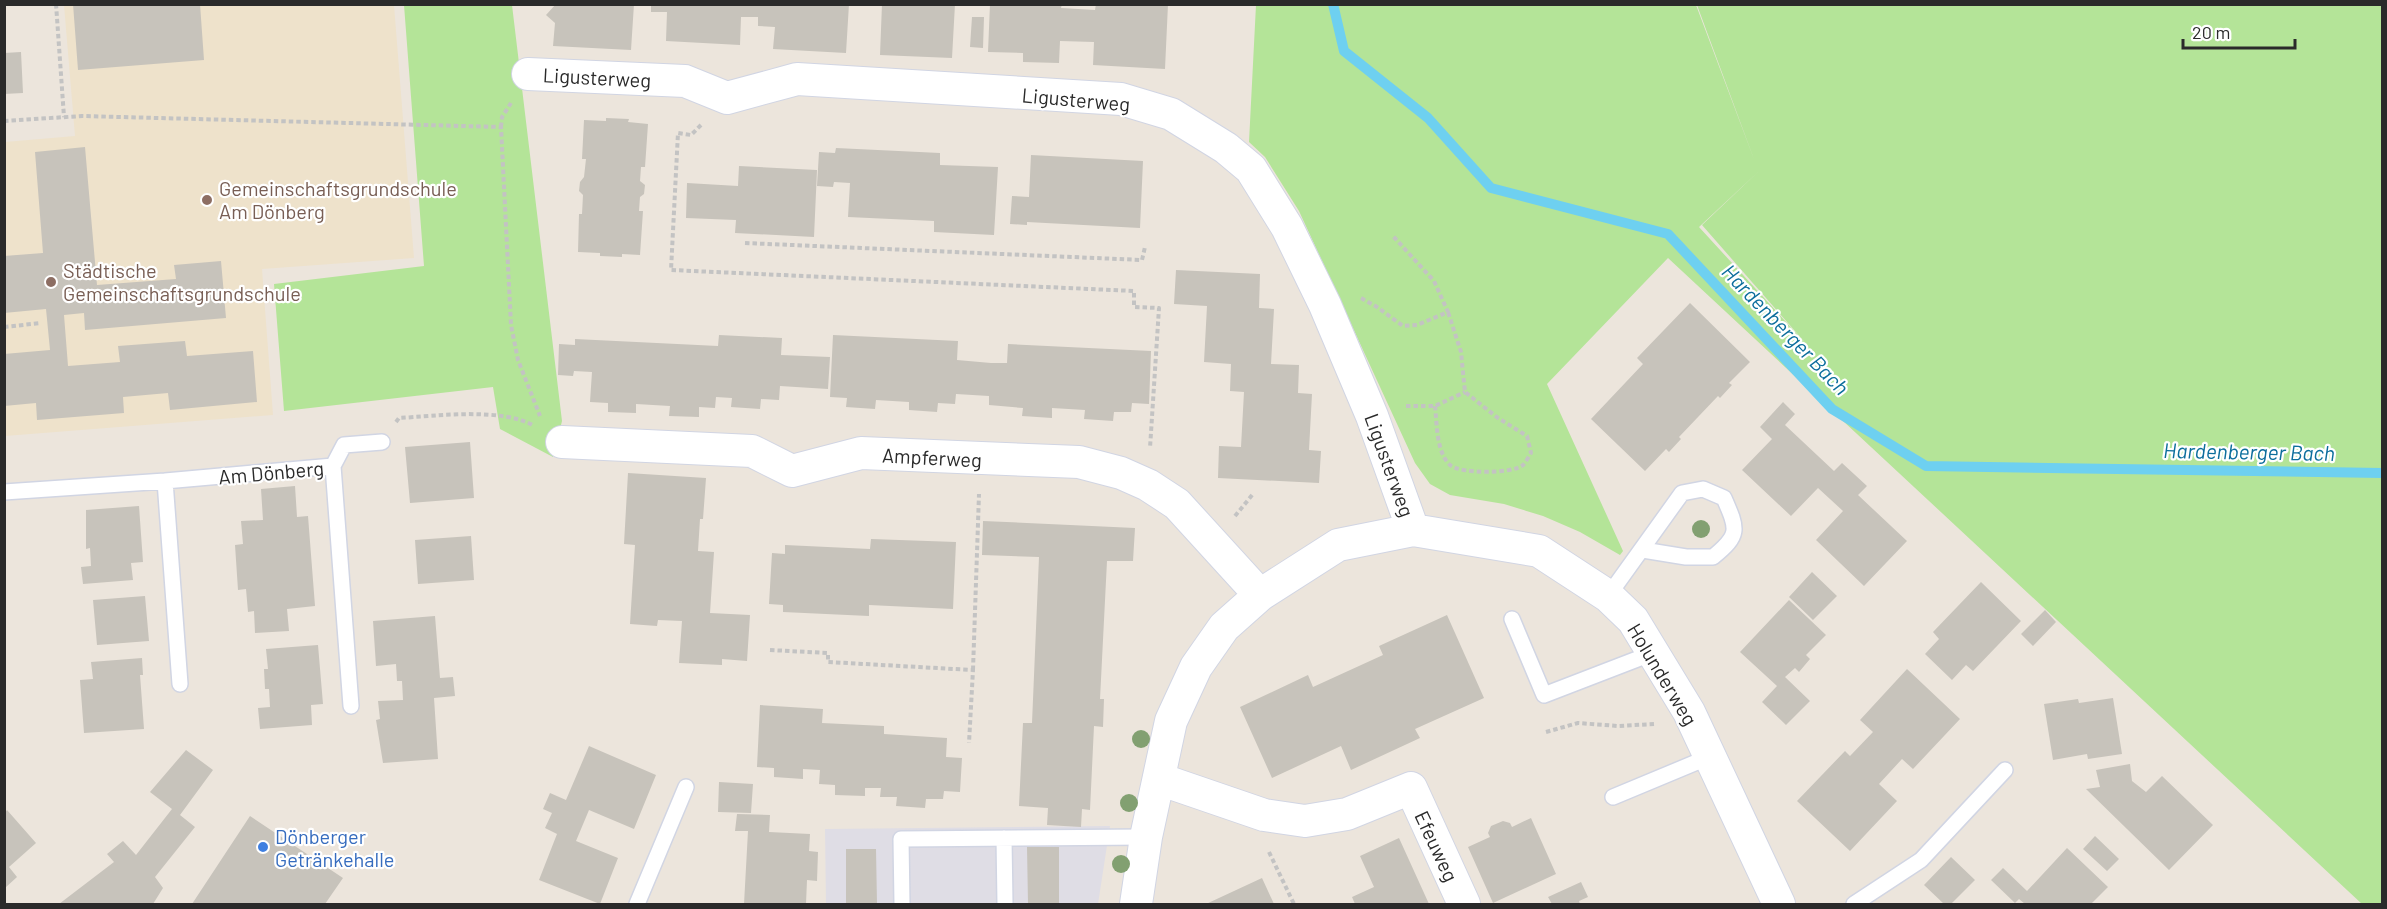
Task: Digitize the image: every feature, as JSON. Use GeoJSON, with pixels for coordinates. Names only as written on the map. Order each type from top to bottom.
{"type":"FeatureCollection","features":[{"type":"Feature","properties":{"kind":"street","name":"Ligusterweg"},"geometry":{"type":"LineString","coordinates":[[528,74],[685,81],[727,98],[797,80],[1121,99],[1171,114],[1226,148],[1251,169],[1287,227],[1325,305],[1372,416],[1413,530]]}},
{"type":"Feature","properties":{"kind":"street","name":"Ampferweg"},"geometry":{"type":"LineString","coordinates":[[555,438],[752,451],[792,471],[861,453],[980,460],[1079,462],[1121,472],[1148,485],[1177,504],[1260,595]]}},
{"type":"Feature","properties":{"kind":"street","name":"Holunderweg"},"geometry":{"type":"LineString","coordinates":[[1136,904],[1146,837],[1171,722],[1196,667],[1224,627],[1260,595],[1338,545],[1413,530],[1539,551],[1608,596],[1633,620],[1689,712],[1779,904]]}},
{"type":"Feature","properties":{"kind":"street"},"geometry":{"type":"LineString","coordinates":[[1159,779],[1249,808]]}},
{"type":"Feature","properties":{"kind":"street","name":"Efeuweg"},"geometry":{"type":"LineString","coordinates":[[1249,808],[1264,815],[1305,821],[1347,814],[1411,788],[1464,904]]}},
{"type":"Feature","properties":{"kind":"lane"},"geometry":{"type":"LineString","coordinates":[[333,466],[344,445],[382,442]]}},
{"type":"Feature","properties":{"kind":"lane","name":"Am Dönberg"},"geometry":{"type":"LineString","coordinates":[[4,492],[333,466],[351,706]]}},
{"type":"Feature","properties":{"kind":"lane"},"geometry":{"type":"LineString","coordinates":[[165,481],[180,684]]}},
{"type":"Feature","properties":{"kind":"lane"},"geometry":{"type":"LineString","coordinates":[[1608,596],[1682,493],[1703,489],[1724,498],[1735,524],[1731,542],[1713,557],[1686,557],[1643,550]]}},
{"type":"Feature","properties":{"kind":"lane"},"geometry":{"type":"LineString","coordinates":[[1512,620],[1544,696],[1653,653]]}},
{"type":"Feature","properties":{"kind":"lane"},"geometry":{"type":"LineString","coordinates":[[1613,797],[1709,757]]}},
{"type":"Feature","properties":{"kind":"lane"},"geometry":{"type":"LineString","coordinates":[[1854,904],[1921,860],[2005,770]]}},
{"type":"Feature","properties":{"kind":"lane"},"geometry":{"type":"LineString","coordinates":[[637,904],[686,787]]}},
{"type":"Feature","properties":{"kind":"lane"},"geometry":{"type":"LineString","coordinates":[[902,904],[902,839],[1146,837]]}},
{"type":"Feature","properties":{"kind":"lane"},"geometry":{"type":"LineString","coordinates":[[1004,838],[1005,904]]}},
{"type":"Feature","properties":{"kind":"path"},"geometry":{"type":"LineString","coordinates":[[56,4],[64,117]]}},
{"type":"Feature","properties":{"kind":"path"},"geometry":{"type":"LineString","coordinates":[[727,98],[691,135],[678,133],[671,270],[1134,291],[1134,307],[1159,308],[1148,485]]}},
{"type":"Feature","properties":{"kind":"path"},"geometry":{"type":"LineString","coordinates":[[4,121],[64,117],[341,121],[501,127],[511,325],[518,360],[555,438]]}},
{"type":"Feature","properties":{"kind":"path"},"geometry":{"type":"LineString","coordinates":[[1392,235],[1434,281],[1448,312],[1461,352],[1465,392],[1498,418],[1527,436],[1531,453],[1524,465],[1515,470],[1464,472],[1449,465],[1440,448],[1435,406]]}},
{"type":"Feature","properties":{"kind":"path"},"geometry":{"type":"LineString","coordinates":[[745,243],[1142,260],[1145,247]]}},
{"type":"Feature","properties":{"kind":"path"},"geometry":{"type":"LineString","coordinates":[[1325,305],[1340,299],[1361,298],[1403,326],[1417,325],[1448,312]]}},
{"type":"Feature","properties":{"kind":"path"},"geometry":{"type":"LineString","coordinates":[[4,327],[40,323]]}},
{"type":"Feature","properties":{"kind":"path"},"geometry":{"type":"LineString","coordinates":[[1372,416],[1389,406],[1435,406],[1465,392]]}},
{"type":"Feature","properties":{"kind":"path"},"geometry":{"type":"LineString","coordinates":[[382,442],[399,418],[499,414],[525,420],[555,438]]}},
{"type":"Feature","properties":{"kind":"path"},"geometry":{"type":"LineString","coordinates":[[969,744],[980,460]]}},
{"type":"Feature","properties":{"kind":"path"},"geometry":{"type":"LineString","coordinates":[[770,650],[828,654],[828,662],[973,670]]}},
{"type":"Feature","properties":{"kind":"path"},"geometry":{"type":"LineString","coordinates":[[1546,732],[1578,723],[1618,726],[1655,724],[1689,712]]}},
{"type":"Feature","properties":{"kind":"path"},"geometry":{"type":"LineString","coordinates":[[1249,808],[1294,904]]}},
{"type":"Feature","properties":{"kind":"shaded area","name":"Gemeinschaftsgrundschule Am Dönberg"},"geometry":{"type":"Polygon","coordinates":[[[64,5],[394,5],[414,258],[262,269],[273,415],[5,436],[5,142],[75,136],[64,5]]]}},
{"type":"Feature","properties":{"kind":"shaded area"},"geometry":{"type":"Polygon","coordinates":[[[1110,826],[1098,904],[826,904],[825,829],[1110,826]]]}},
{"type":"Feature","properties":{"kind":"green space"},"geometry":{"type":"Polygon","coordinates":[[[404,5],[512,5],[562,421],[553,457],[500,429],[493,387],[284,411],[274,284],[424,266],[404,5]]]}},
{"type":"Feature","properties":{"kind":"green space"},"geometry":{"type":"Polygon","coordinates":[[[1256,5],[1696,5],[1755,162],[1697,5],[2382,5],[2382,904],[2362,904],[1668,258],[1547,384],[1623,551],[1620,555],[1580,532],[1543,516],[1504,504],[1450,495],[1430,484],[1415,463],[1299,211],[1265,157],[1249,142],[1256,5]],[[1759,171],[1699,227],[1809,347],[1702,225],[1759,171]]]}},
{"type":"Feature","properties":{"kind":"building"},"geometry":{"type":"Polygon","coordinates":[[[73,4],[200,4],[204,60],[78,70],[73,4]]]}},
{"type":"Feature","properties":{"kind":"building"},"geometry":{"type":"Polygon","coordinates":[[[556,4],[634,4],[631,50],[553,46],[555,23],[546,15],[556,4]]]}},
{"type":"Feature","properties":{"kind":"building"},"geometry":{"type":"Polygon","coordinates":[[[651,4],[849,4],[846,53],[773,49],[775,27],[758,26],[758,17],[741,17],[740,45],[666,41],[667,12],[651,12],[651,4]]]}},
{"type":"Feature","properties":{"kind":"building"},"geometry":{"type":"Polygon","coordinates":[[[882,4],[955,4],[952,58],[880,55],[882,4]]]}},
{"type":"Feature","properties":{"kind":"building"},"geometry":{"type":"Polygon","coordinates":[[[990,4],[1062,4],[1061,8],[1095,10],[1096,4],[1168,4],[1165,69],[1093,65],[1094,42],[1060,41],[1059,63],[1023,62],[1023,53],[988,52],[990,4]]]}},
{"type":"Feature","properties":{"kind":"building"},"geometry":{"type":"Polygon","coordinates":[[[972,17],[984,17],[983,48],[970,47],[972,17]]]}},
{"type":"Feature","properties":{"kind":"building"},"geometry":{"type":"Polygon","coordinates":[[[21,52],[23,93],[4,94],[4,53],[21,52]]]}},
{"type":"Feature","properties":{"kind":"building"},"geometry":{"type":"Polygon","coordinates":[[[606,118],[629,119],[628,122],[648,124],[645,167],[641,167],[640,181],[645,185],[644,194],[640,197],[639,211],[643,211],[640,255],[600,256],[600,253],[578,252],[579,214],[582,214],[583,195],[579,191],[580,182],[584,177],[586,159],[582,159],[584,120],[606,121],[606,118]]]}},
{"type":"Feature","properties":{"kind":"building","name":"Städtische Gemeinschaftsgrundschule"},"geometry":{"type":"Polygon","coordinates":[[[85,147],[97,285],[176,279],[174,265],[221,261],[226,318],[85,330],[84,313],[64,315],[68,366],[120,362],[118,346],[185,341],[187,356],[253,351],[257,402],[170,410],[168,393],[123,397],[124,413],[37,420],[36,403],[4,406],[4,354],[50,350],[46,309],[4,313],[4,256],[43,253],[35,152],[85,147]]]}},
{"type":"Feature","properties":{"kind":"building"},"geometry":{"type":"Polygon","coordinates":[[[836,148],[940,153],[940,165],[998,167],[994,235],[934,232],[934,221],[848,217],[850,183],[834,182],[833,187],[817,186],[819,152],[835,153],[836,148]]]}},
{"type":"Feature","properties":{"kind":"building"},"geometry":{"type":"Polygon","coordinates":[[[1031,155],[1143,161],[1140,228],[1027,222],[1027,225],[1010,224],[1012,196],[1029,197],[1031,155]]]}},
{"type":"Feature","properties":{"kind":"building"},"geometry":{"type":"Polygon","coordinates":[[[739,166],[817,170],[814,237],[735,233],[736,220],[686,218],[687,183],[738,186],[739,166]]]}},
{"type":"Feature","properties":{"kind":"building"},"geometry":{"type":"Polygon","coordinates":[[[1176,270],[1260,274],[1259,308],[1274,309],[1271,364],[1299,365],[1298,393],[1312,394],[1309,450],[1321,451],[1319,483],[1218,478],[1219,446],[1241,447],[1244,392],[1230,391],[1231,364],[1204,362],[1207,306],[1174,304],[1176,270]]]}},
{"type":"Feature","properties":{"kind":"building"},"geometry":{"type":"Polygon","coordinates":[[[1690,303],[1750,362],[1729,383],[1732,385],[1720,398],[1718,396],[1679,437],[1681,439],[1669,452],[1666,449],[1645,471],[1591,419],[1643,364],[1637,358],[1690,303]]]}},
{"type":"Feature","properties":{"kind":"building"},"geometry":{"type":"Polygon","coordinates":[[[719,335],[782,338],[781,355],[830,357],[828,389],[780,386],[779,400],[761,399],[760,409],[731,407],[732,398],[716,397],[715,408],[699,407],[699,417],[669,416],[670,406],[636,404],[636,413],[608,412],[608,403],[590,402],[592,372],[574,371],[573,376],[558,375],[559,344],[575,345],[575,339],[718,346],[719,335]]]}},
{"type":"Feature","properties":{"kind":"building"},"geometry":{"type":"Polygon","coordinates":[[[833,335],[958,341],[957,360],[991,363],[1007,363],[1008,344],[1151,351],[1149,404],[1132,403],[1131,412],[1114,412],[1113,421],[1084,419],[1085,410],[1052,408],[1052,418],[1022,416],[1023,408],[989,405],[989,396],[956,394],[955,404],[938,403],[937,412],[909,410],[909,402],[876,400],[875,409],[846,407],[847,398],[830,397],[833,335]]]}},
{"type":"Feature","properties":{"kind":"building"},"geometry":{"type":"Polygon","coordinates":[[[1783,402],[1795,414],[1785,425],[1834,471],[1842,463],[1867,486],[1858,495],[1907,541],[1864,586],[1816,540],[1843,511],[1818,488],[1791,516],[1742,470],[1772,439],[1760,427],[1783,402]]]}},
{"type":"Feature","properties":{"kind":"building"},"geometry":{"type":"Polygon","coordinates":[[[470,442],[474,498],[410,503],[405,447],[470,442]]]}},
{"type":"Feature","properties":{"kind":"building"},"geometry":{"type":"Polygon","coordinates":[[[628,473],[706,478],[698,551],[714,552],[710,613],[750,615],[747,661],[722,659],[722,665],[679,663],[682,621],[658,620],[657,626],[630,624],[635,545],[624,544],[628,473]]]}},
{"type":"Feature","properties":{"kind":"building"},"geometry":{"type":"Polygon","coordinates":[[[295,486],[297,517],[308,516],[315,606],[287,609],[289,631],[255,633],[254,611],[248,612],[246,589],[238,590],[235,545],[243,544],[241,521],[263,520],[261,489],[295,486]]]}},
{"type":"Feature","properties":{"kind":"building"},"geometry":{"type":"Polygon","coordinates":[[[139,506],[143,562],[131,563],[133,580],[83,584],[81,567],[91,566],[90,548],[86,549],[86,510],[139,506]]]}},
{"type":"Feature","properties":{"kind":"building"},"geometry":{"type":"Polygon","coordinates":[[[983,521],[1135,528],[1133,561],[1107,561],[1100,699],[1104,699],[1103,727],[1094,726],[1090,810],[1082,809],[1081,827],[1047,825],[1048,808],[1019,806],[1023,723],[1032,723],[1039,557],[982,555],[983,521]]]}},
{"type":"Feature","properties":{"kind":"building"},"geometry":{"type":"Polygon","coordinates":[[[471,536],[474,580],[418,584],[415,540],[471,536]]]}},
{"type":"Feature","properties":{"kind":"building"},"geometry":{"type":"Polygon","coordinates":[[[871,539],[956,542],[953,609],[869,605],[869,616],[783,612],[783,605],[769,604],[772,553],[785,554],[785,545],[870,549],[871,539]]]}},
{"type":"Feature","properties":{"kind":"building"},"geometry":{"type":"Polygon","coordinates":[[[1812,572],[1837,596],[1813,620],[1789,597],[1812,572]]]}},
{"type":"Feature","properties":{"kind":"building"},"geometry":{"type":"Polygon","coordinates":[[[1981,582],[2021,621],[1973,671],[1966,665],[1952,680],[1925,654],[1939,639],[1933,632],[1981,582]]]}},
{"type":"Feature","properties":{"kind":"building"},"geometry":{"type":"Polygon","coordinates":[[[145,596],[149,641],[97,645],[93,600],[145,596]]]}},
{"type":"Feature","properties":{"kind":"building"},"geometry":{"type":"Polygon","coordinates":[[[1789,600],[1826,635],[1806,655],[1810,659],[1799,672],[1795,668],[1785,677],[1810,701],[1786,725],[1762,702],[1777,686],[1740,652],[1789,600]]]}},
{"type":"Feature","properties":{"kind":"building"},"geometry":{"type":"Polygon","coordinates":[[[2045,610],[2056,622],[2033,646],[2021,634],[2045,610]]]}},
{"type":"Feature","properties":{"kind":"building"},"geometry":{"type":"Polygon","coordinates":[[[1447,615],[1484,698],[1415,729],[1420,738],[1351,770],[1341,746],[1272,778],[1240,707],[1308,675],[1313,687],[1383,655],[1379,646],[1447,615]]]}},
{"type":"Feature","properties":{"kind":"building"},"geometry":{"type":"Polygon","coordinates":[[[435,616],[440,678],[453,677],[455,696],[434,698],[438,759],[383,763],[376,720],[380,719],[378,701],[403,700],[402,681],[397,681],[396,664],[376,666],[373,621],[435,616]]]}},
{"type":"Feature","properties":{"kind":"building"},"geometry":{"type":"Polygon","coordinates":[[[318,645],[323,704],[311,705],[312,725],[260,729],[258,708],[270,707],[269,689],[265,689],[264,669],[268,669],[266,649],[318,645]]]}},
{"type":"Feature","properties":{"kind":"building"},"geometry":{"type":"Polygon","coordinates":[[[142,658],[143,675],[140,675],[144,729],[84,733],[80,680],[93,679],[91,662],[142,658]]]}},
{"type":"Feature","properties":{"kind":"building"},"geometry":{"type":"Polygon","coordinates":[[[1907,669],[1960,719],[1913,769],[1902,759],[1879,784],[1897,801],[1850,851],[1797,801],[1845,751],[1850,756],[1873,732],[1860,720],[1907,669]]]}},
{"type":"Feature","properties":{"kind":"building"},"geometry":{"type":"Polygon","coordinates":[[[2113,698],[2122,754],[2088,759],[2087,754],[2053,760],[2044,704],[2078,699],[2079,703],[2113,698]]]}},
{"type":"Feature","properties":{"kind":"building"},"geometry":{"type":"Polygon","coordinates":[[[760,705],[823,709],[822,723],[884,726],[884,734],[947,738],[946,757],[962,758],[960,792],[944,791],[943,799],[926,799],[925,808],[896,806],[897,797],[880,797],[881,788],[865,788],[865,796],[835,795],[835,785],[819,784],[820,770],[803,769],[803,779],[774,777],[774,768],[757,767],[760,705]]]}},
{"type":"Feature","properties":{"kind":"building"},"geometry":{"type":"Polygon","coordinates":[[[589,746],[656,775],[634,829],[589,810],[576,841],[618,858],[600,904],[539,880],[557,834],[545,828],[552,813],[543,809],[550,793],[566,800],[589,746]]]}},
{"type":"Feature","properties":{"kind":"building"},"geometry":{"type":"Polygon","coordinates":[[[186,750],[213,770],[180,815],[195,827],[155,877],[163,888],[153,904],[59,904],[114,862],[107,854],[123,841],[136,855],[172,809],[150,792],[186,750]]]}},
{"type":"Feature","properties":{"kind":"building"},"geometry":{"type":"Polygon","coordinates":[[[2130,764],[2132,781],[2146,792],[2162,776],[2213,825],[2169,870],[2086,789],[2100,787],[2096,770],[2130,764]]]}},
{"type":"Feature","properties":{"kind":"building"},"geometry":{"type":"Polygon","coordinates":[[[719,782],[753,784],[751,813],[718,812],[719,782]]]}},
{"type":"Feature","properties":{"kind":"building"},"geometry":{"type":"Polygon","coordinates":[[[7,810],[36,843],[9,867],[17,877],[5,888],[5,813],[7,810]]]}},
{"type":"Feature","properties":{"kind":"building"},"geometry":{"type":"Polygon","coordinates":[[[737,814],[770,815],[769,832],[810,834],[809,851],[818,852],[817,881],[807,880],[806,904],[744,904],[748,831],[735,831],[737,814]]]}},
{"type":"Feature","properties":{"kind":"building","name":"Dönberger Getränkehalle"},"geometry":{"type":"Polygon","coordinates":[[[250,816],[343,878],[325,904],[192,904],[250,816]]]}},
{"type":"Feature","properties":{"kind":"building"},"geometry":{"type":"Polygon","coordinates":[[[1531,818],[1556,874],[1493,903],[1468,847],[1490,837],[1488,833],[1491,826],[1503,821],[1510,823],[1512,827],[1531,818]]]}},
{"type":"Feature","properties":{"kind":"building"},"geometry":{"type":"Polygon","coordinates":[[[2095,836],[2119,859],[2107,871],[2083,849],[2095,836]]]}},
{"type":"Feature","properties":{"kind":"building"},"geometry":{"type":"Polygon","coordinates":[[[1399,838],[1429,904],[1355,904],[1352,897],[1374,887],[1360,856],[1399,838]]]}},
{"type":"Feature","properties":{"kind":"building"},"geometry":{"type":"Polygon","coordinates":[[[1027,847],[1059,847],[1059,904],[1028,904],[1027,847]]]}},
{"type":"Feature","properties":{"kind":"building"},"geometry":{"type":"Polygon","coordinates":[[[2067,848],[2108,887],[2091,904],[2025,904],[2019,899],[2015,903],[1991,880],[2003,868],[2027,891],[2067,848]]]}},
{"type":"Feature","properties":{"kind":"building"},"geometry":{"type":"Polygon","coordinates":[[[846,849],[876,849],[877,904],[846,904],[846,849]]]}},
{"type":"Feature","properties":{"kind":"building"},"geometry":{"type":"Polygon","coordinates":[[[1951,857],[1975,880],[1951,904],[1944,904],[1924,885],[1951,857]]]}},
{"type":"Feature","properties":{"kind":"building"},"geometry":{"type":"Polygon","coordinates":[[[1262,878],[1274,904],[1206,904],[1262,878]]]}},
{"type":"Feature","properties":{"kind":"building"},"geometry":{"type":"Polygon","coordinates":[[[1581,882],[1588,897],[1579,901],[1580,904],[1552,904],[1548,897],[1581,882]]]}},
{"type":"Feature","properties":{"kind":"waterway","name":"Hardenberger Bach"},"geometry":{"type":"LineString","coordinates":[[1333,4],[1344,51],[1428,118],[1491,188],[1668,234],[1832,409],[1926,466],[2382,473]]}},
{"type":"Feature","properties":{"kind":"place","name":"Gemeinschaftsgrundschule Am Dönberg"},"geometry":{"type":"Point","coordinates":[207,200]}},
{"type":"Feature","properties":{"kind":"place","name":"Städtische Gemeinschaftsgrundschule"},"geometry":{"type":"Point","coordinates":[51,282]}},
{"type":"Feature","properties":{"kind":"place","name":"Dönberger Getränkehalle"},"geometry":{"type":"Point","coordinates":[263,847]}}]}
